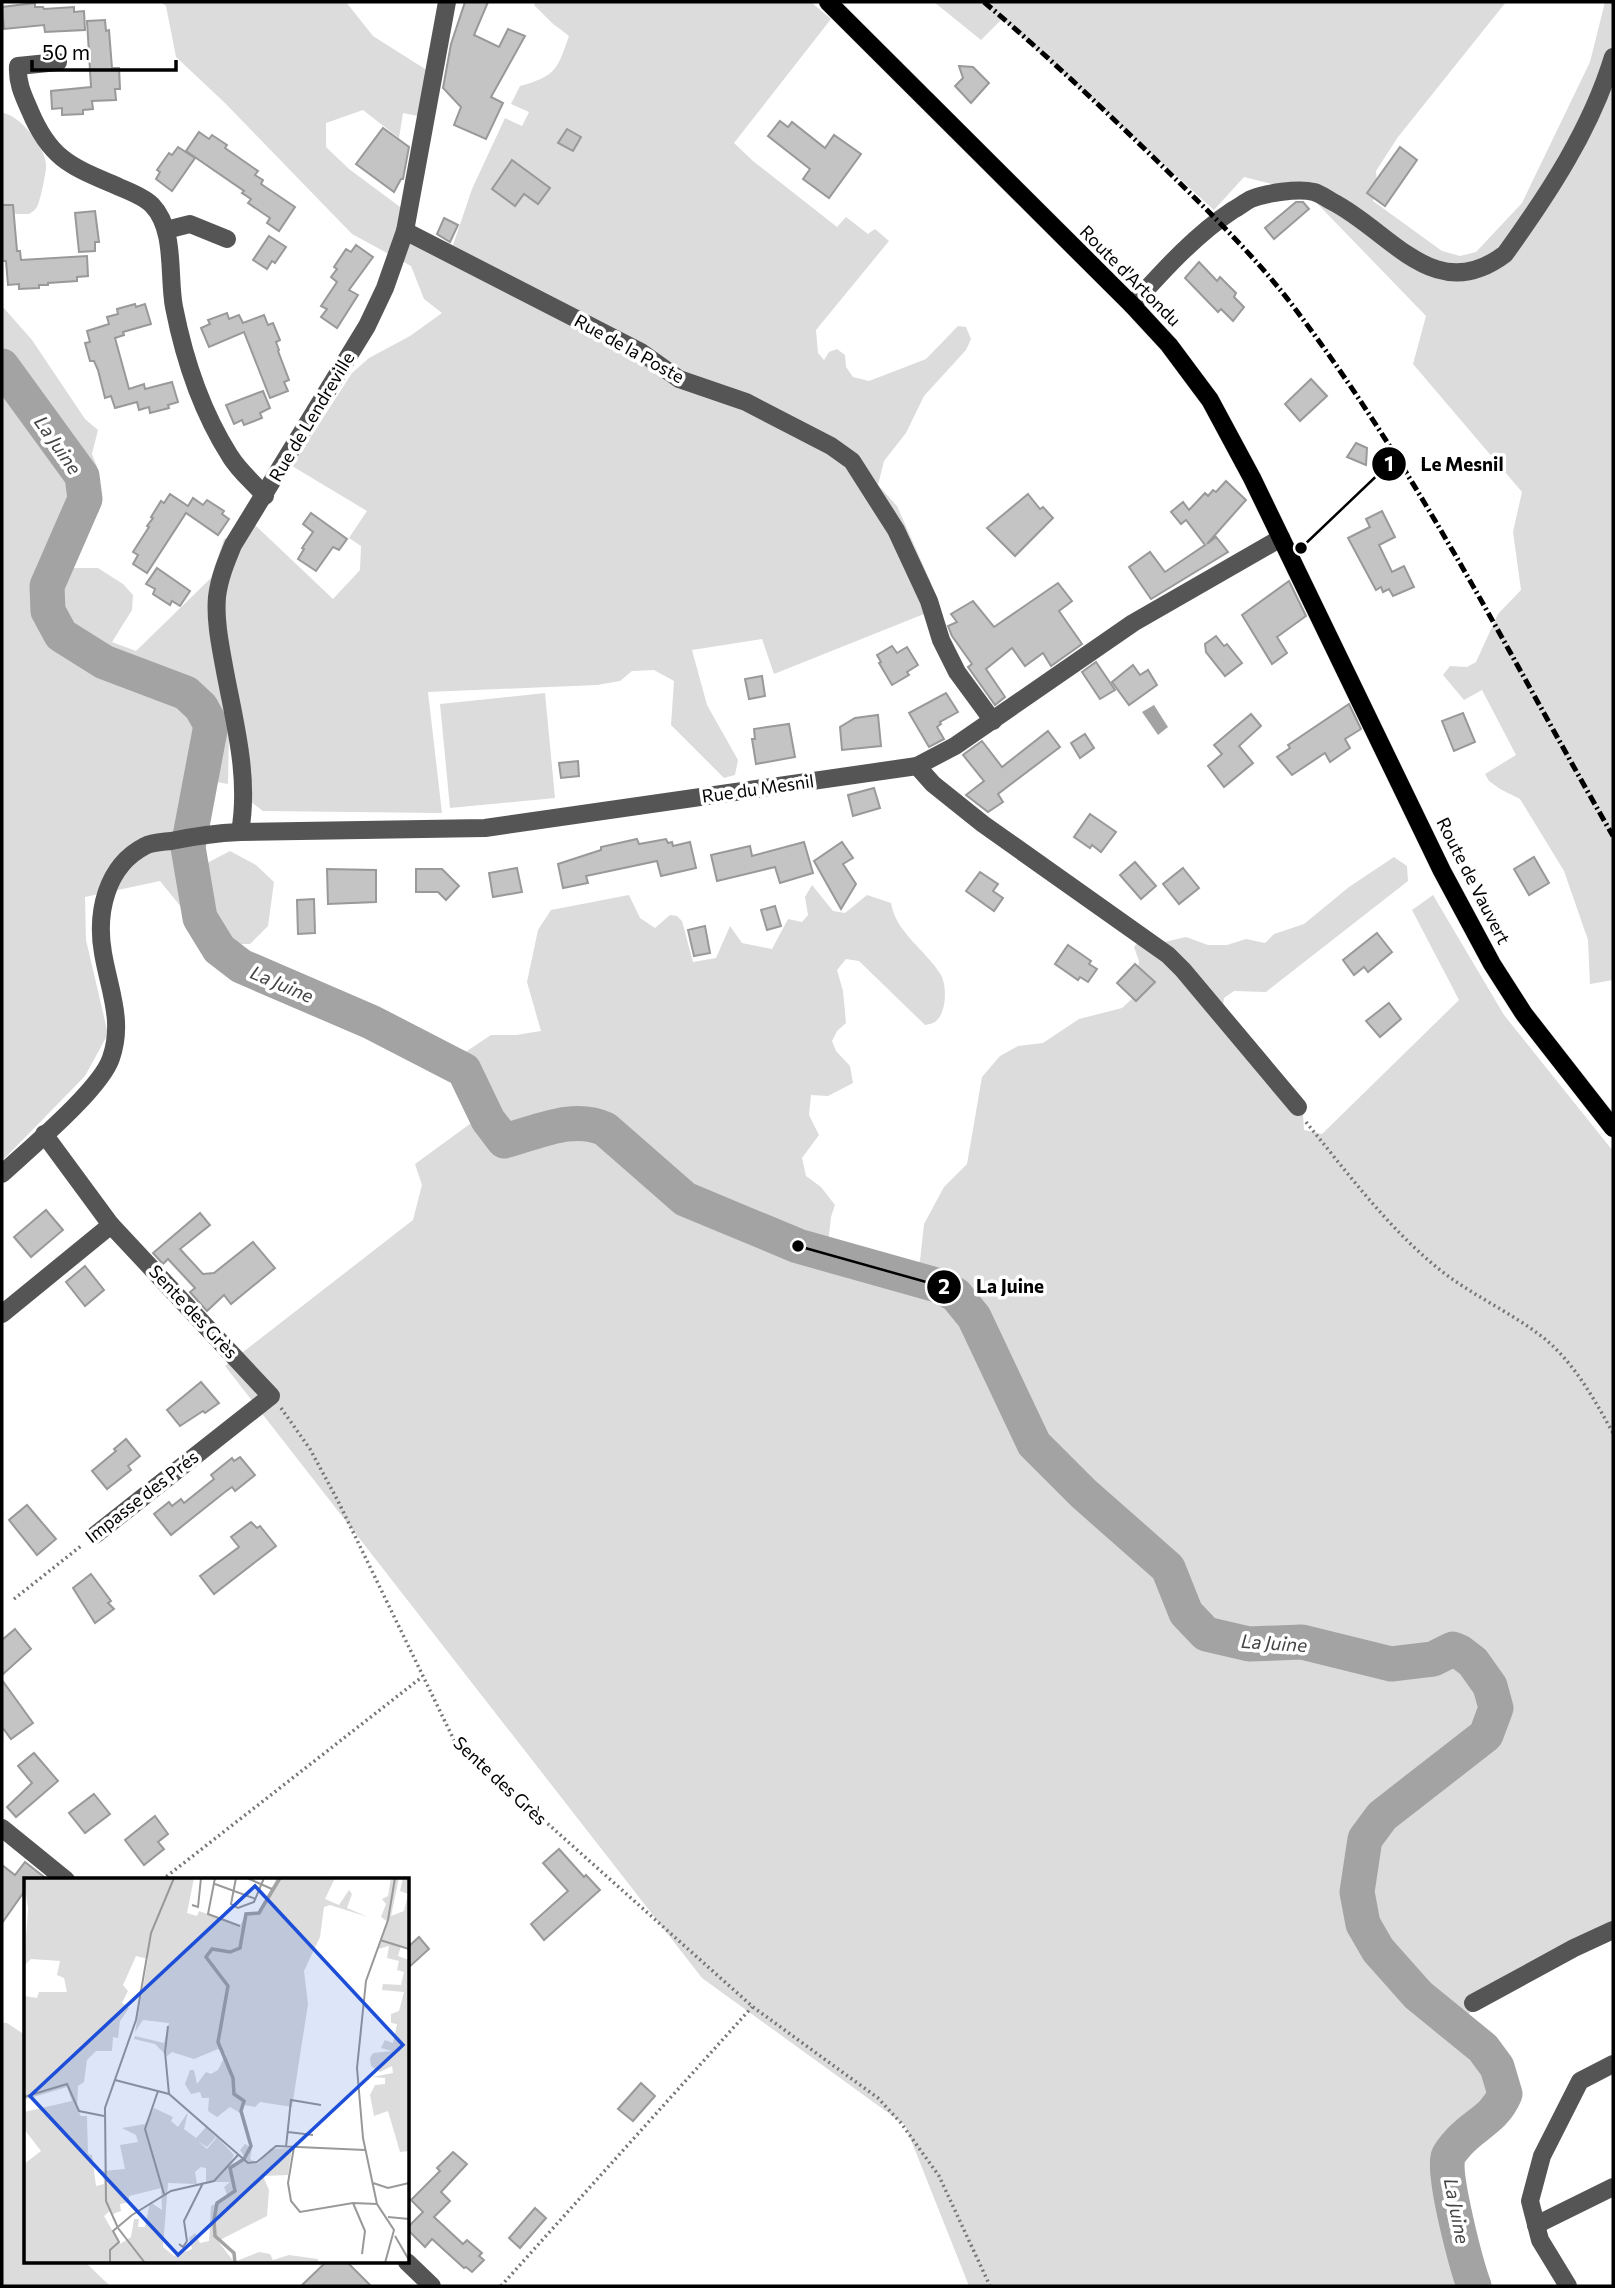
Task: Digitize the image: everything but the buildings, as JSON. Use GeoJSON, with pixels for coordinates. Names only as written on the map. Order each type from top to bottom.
{"type":"FeatureCollection","features":[{"type":"Feature","properties":{"kind":"main road","name":"Route d'Artondu"},"geometry":{"type":"LineString","coordinates":[[828,2],[1169,345],[1203,390],[1252,478],[1327,634]]}},
{"type":"Feature","properties":{"kind":"main road","name":"Route de Vauvert"},"geometry":{"type":"LineString","coordinates":[[1327,634],[1442,871],[1492,964],[1524,1014],[1613,1128]]}},
{"type":"Feature","properties":{"kind":"street","name":"Rue de Lendreville"},"geometry":{"type":"LineString","coordinates":[[240,832],[245,807],[244,777],[218,634],[217,596],[223,571],[233,545],[367,326],[385,288],[405,231],[447,2]]}},
{"type":"Feature","properties":{"kind":"street"},"geometry":{"type":"LineString","coordinates":[[1132,305],[1184,248],[1218,220],[1250,200],[1282,192],[1314,192],[1344,208],[1402,252],[1430,268],[1460,274],[1489,266],[1505,254],[1573,153],[1606,80],[1613,57]]}},
{"type":"Feature","properties":{"kind":"street"},"geometry":{"type":"LineString","coordinates":[[58,62],[18,66],[17,80],[33,119],[57,156],[68,164],[132,192],[152,205],[166,230],[174,306],[192,375],[231,458],[265,496]]}},
{"type":"Feature","properties":{"kind":"street"},"geometry":{"type":"LineString","coordinates":[[166,230],[190,224],[227,239]]}},
{"type":"Feature","properties":{"kind":"street","name":"Rue de la Poste"},"geometry":{"type":"LineString","coordinates":[[405,231],[640,352],[679,379],[746,402],[831,446],[852,461],[896,530],[929,601],[941,640],[957,672],[993,721]]}},
{"type":"Feature","properties":{"kind":"street","name":"Rue du Mesnil"},"geometry":{"type":"LineString","coordinates":[[2,1174],[98,1081],[110,1061],[117,1040],[118,1017],[99,925],[102,902],[114,876],[128,858],[147,845],[204,834],[240,832],[485,828],[917,766],[955,746],[993,721],[1133,623],[1281,538]]}},
{"type":"Feature","properties":{"kind":"street"},"geometry":{"type":"LineString","coordinates":[[917,766],[933,784],[982,824],[1168,955],[1298,1107]]}},
{"type":"Feature","properties":{"kind":"street","name":"Sente des Grès"},"geometry":{"type":"LineString","coordinates":[[44,1134],[111,1225],[271,1396]]}},
{"type":"Feature","properties":{"kind":"street"},"geometry":{"type":"LineString","coordinates":[[2,1314],[111,1225]]}},
{"type":"Feature","properties":{"kind":"street","name":"Impasse des Prés"},"geometry":{"type":"LineString","coordinates":[[95,1535],[271,1396]]}},
{"type":"Feature","properties":{"kind":"street"},"geometry":{"type":"LineString","coordinates":[[2,1828],[64,1878]]}},
{"type":"Feature","properties":{"kind":"street"},"geometry":{"type":"LineString","coordinates":[[1473,2003],[1613,1930]]}},
{"type":"Feature","properties":{"kind":"street"},"geometry":{"type":"LineString","coordinates":[[1568,2286],[1540,2240],[1530,2201],[1542,2156],[1580,2081],[1613,2064]]}},
{"type":"Feature","properties":{"kind":"street"},"geometry":{"type":"LineString","coordinates":[[1536,2225],[1613,2187]]}},
{"type":"Feature","properties":{"kind":"street"},"geometry":{"type":"LineString","coordinates":[[409,2264],[432,2286]]}},
{"type":"Feature","properties":{"kind":"path"},"geometry":{"type":"LineString","coordinates":[[1298,1107],[1302,1117],[1367,1197],[1432,1263],[1456,1283],[1545,1339],[1564,1357],[1585,1384],[1613,1433]]}},
{"type":"Feature","properties":{"kind":"path","name":"Sente des Grès"},"geometry":{"type":"LineString","coordinates":[[271,1396],[310,1449],[338,1501],[454,1740],[753,2007],[878,2098],[901,2123],[939,2176],[990,2286]]}},
{"type":"Feature","properties":{"kind":"path","name":"Impasse des Prés"},"geometry":{"type":"LineString","coordinates":[[14,1599],[95,1535]]}},
{"type":"Feature","properties":{"kind":"path"},"geometry":{"type":"LineString","coordinates":[[165,1878],[422,1677]]}},
{"type":"Feature","properties":{"kind":"path"},"geometry":{"type":"LineString","coordinates":[[501,2286],[753,2007]]}},
{"type":"Feature","properties":{"kind":"shaded area"},"geometry":{"type":"Polygon","coordinates":[[[161,2],[346,2],[373,36],[425,69],[435,85],[418,116],[403,113],[399,138],[363,110],[326,123],[326,147],[349,169],[415,218],[409,230],[451,251],[472,189],[505,118],[522,126],[529,112],[511,104],[520,86],[541,79],[554,70],[569,36],[534,5],[536,2],[811,2],[831,19],[734,143],[837,227],[846,217],[868,234],[875,229],[889,241],[816,330],[818,353],[824,360],[829,352],[837,349],[845,355],[846,367],[853,377],[869,381],[926,359],[958,326],[966,327],[971,339],[966,350],[924,396],[906,433],[884,461],[878,485],[897,506],[931,583],[924,614],[774,674],[762,639],[692,650],[707,705],[738,760],[735,775],[724,778],[671,725],[674,681],[654,670],[632,671],[620,681],[597,685],[428,692],[442,813],[263,811],[251,802],[229,734],[228,784],[194,778],[188,820],[178,818],[177,861],[207,863],[230,851],[256,865],[274,882],[268,926],[250,944],[211,944],[160,881],[85,897],[86,940],[108,1034],[85,1076],[4,1159],[2,306],[32,340],[85,419],[98,430],[92,454],[97,467],[99,511],[63,568],[98,568],[123,584],[133,595],[132,610],[112,642],[136,651],[211,578],[224,539],[255,525],[333,599],[360,570],[361,546],[349,538],[367,511],[292,466],[352,373],[369,358],[410,336],[442,313],[424,299],[411,266],[352,234],[225,103],[176,57],[166,6],[161,2]]]}},
{"type":"Feature","properties":{"kind":"shaded area"},"geometry":{"type":"Polygon","coordinates":[[[934,2],[1506,2],[1398,137],[1376,171],[1373,201],[1442,251],[1460,256],[1476,252],[1522,203],[1590,62],[1605,2],[1613,2],[1613,980],[1590,984],[1588,940],[1564,871],[1520,799],[1500,789],[1489,781],[1485,774],[1516,755],[1482,690],[1464,700],[1443,675],[1450,666],[1467,667],[1476,662],[1498,614],[1521,590],[1513,532],[1522,492],[1413,364],[1426,316],[1307,193],[1244,177],[1214,210],[1002,19],[981,40],[934,2]]]}},
{"type":"Feature","properties":{"kind":"shaded area"},"geometry":{"type":"Polygon","coordinates":[[[2,113],[16,119],[30,132],[45,157],[46,167],[40,199],[37,207],[29,214],[16,214],[2,207],[2,113]]]}},
{"type":"Feature","properties":{"kind":"shaded area"},"geometry":{"type":"Polygon","coordinates":[[[545,693],[555,798],[450,808],[440,704],[545,693]]]}},
{"type":"Feature","properties":{"kind":"shaded area"},"geometry":{"type":"Polygon","coordinates":[[[1154,705],[1168,727],[1158,735],[1142,712],[1154,705]]]}},
{"type":"Feature","properties":{"kind":"shaded area"},"geometry":{"type":"Polygon","coordinates":[[[1394,857],[1407,866],[1408,881],[1266,992],[1234,991],[1224,998],[1222,1015],[1303,1113],[1304,1130],[1322,1134],[1459,1000],[1412,910],[1433,895],[1504,1015],[1613,1151],[1613,1930],[1474,2003],[1468,2016],[1504,2050],[1513,2070],[1514,2081],[1512,2103],[1507,2112],[1500,2121],[1464,2149],[1457,2162],[1489,2286],[969,2286],[905,2125],[702,1978],[225,1366],[413,1220],[422,1185],[415,1164],[478,1118],[467,1104],[455,1079],[461,1055],[491,1035],[541,1031],[527,982],[538,930],[551,910],[629,895],[640,918],[655,928],[670,915],[677,916],[682,921],[693,962],[716,958],[730,926],[742,943],[772,949],[788,919],[802,922],[808,915],[805,897],[812,885],[833,911],[845,913],[867,895],[891,903],[905,932],[941,975],[945,992],[942,1012],[935,1022],[925,1025],[859,961],[846,959],[837,970],[843,991],[846,1023],[837,1031],[832,1041],[836,1051],[850,1066],[853,1083],[828,1096],[811,1095],[809,1115],[819,1135],[802,1158],[806,1176],[821,1187],[835,1205],[826,1261],[852,1279],[887,1280],[920,1261],[924,1224],[944,1187],[967,1164],[982,1077],[1000,1056],[1018,1046],[1043,1043],[1079,1019],[1122,1008],[1134,997],[1139,961],[1134,947],[1143,937],[1160,943],[1186,937],[1208,945],[1227,945],[1246,939],[1265,943],[1274,934],[1304,924],[1349,887],[1394,857]]]}},
{"type":"Feature","properties":{"kind":"shaded area"},"geometry":{"type":"Polygon","coordinates":[[[2,2023],[7,2023],[22,2033],[24,2031],[24,2264],[87,2264],[110,2286],[2,2286],[2,2023]]]}},
{"type":"Feature","properties":{"kind":"waterway","name":"La Juine"},"geometry":{"type":"LineString","coordinates":[[2,366],[82,476],[85,499],[47,586],[48,611],[61,635],[104,662],[186,693],[201,707],[211,725],[188,847],[200,918],[219,949],[241,966],[371,1022],[464,1070],[488,1120],[504,1141],[567,1124],[580,1123],[605,1129],[685,1199],[798,1246],[940,1286],[956,1295],[974,1317],[1034,1444],[1083,1493],[1168,1568],[1186,1613],[1206,1634],[1249,1644],[1302,1642],[1391,1664],[1433,1659],[1453,1649],[1473,1662],[1490,1686],[1496,1708],[1486,1735],[1382,1816],[1365,1839],[1357,1892],[1363,1924],[1378,1950],[1418,1995],[1483,2048],[1497,2067],[1505,2094],[1495,2110],[1463,2137],[1448,2157],[1452,2201],[1474,2286]]}},
{"type":"Feature","properties":{"kind":"railway"},"geometry":{"type":"LineString","coordinates":[[984,2],[1069,77],[1190,193],[1245,250],[1296,310],[1384,436],[1424,502],[1613,836]]}},
{"type":"Feature","properties":{"kind":"place","name":"Le Mesnil"},"geometry":{"type":"Point","coordinates":[1301,548]}},
{"type":"Feature","properties":{"kind":"place","name":"La Juine"},"geometry":{"type":"Point","coordinates":[798,1246]}}]}
